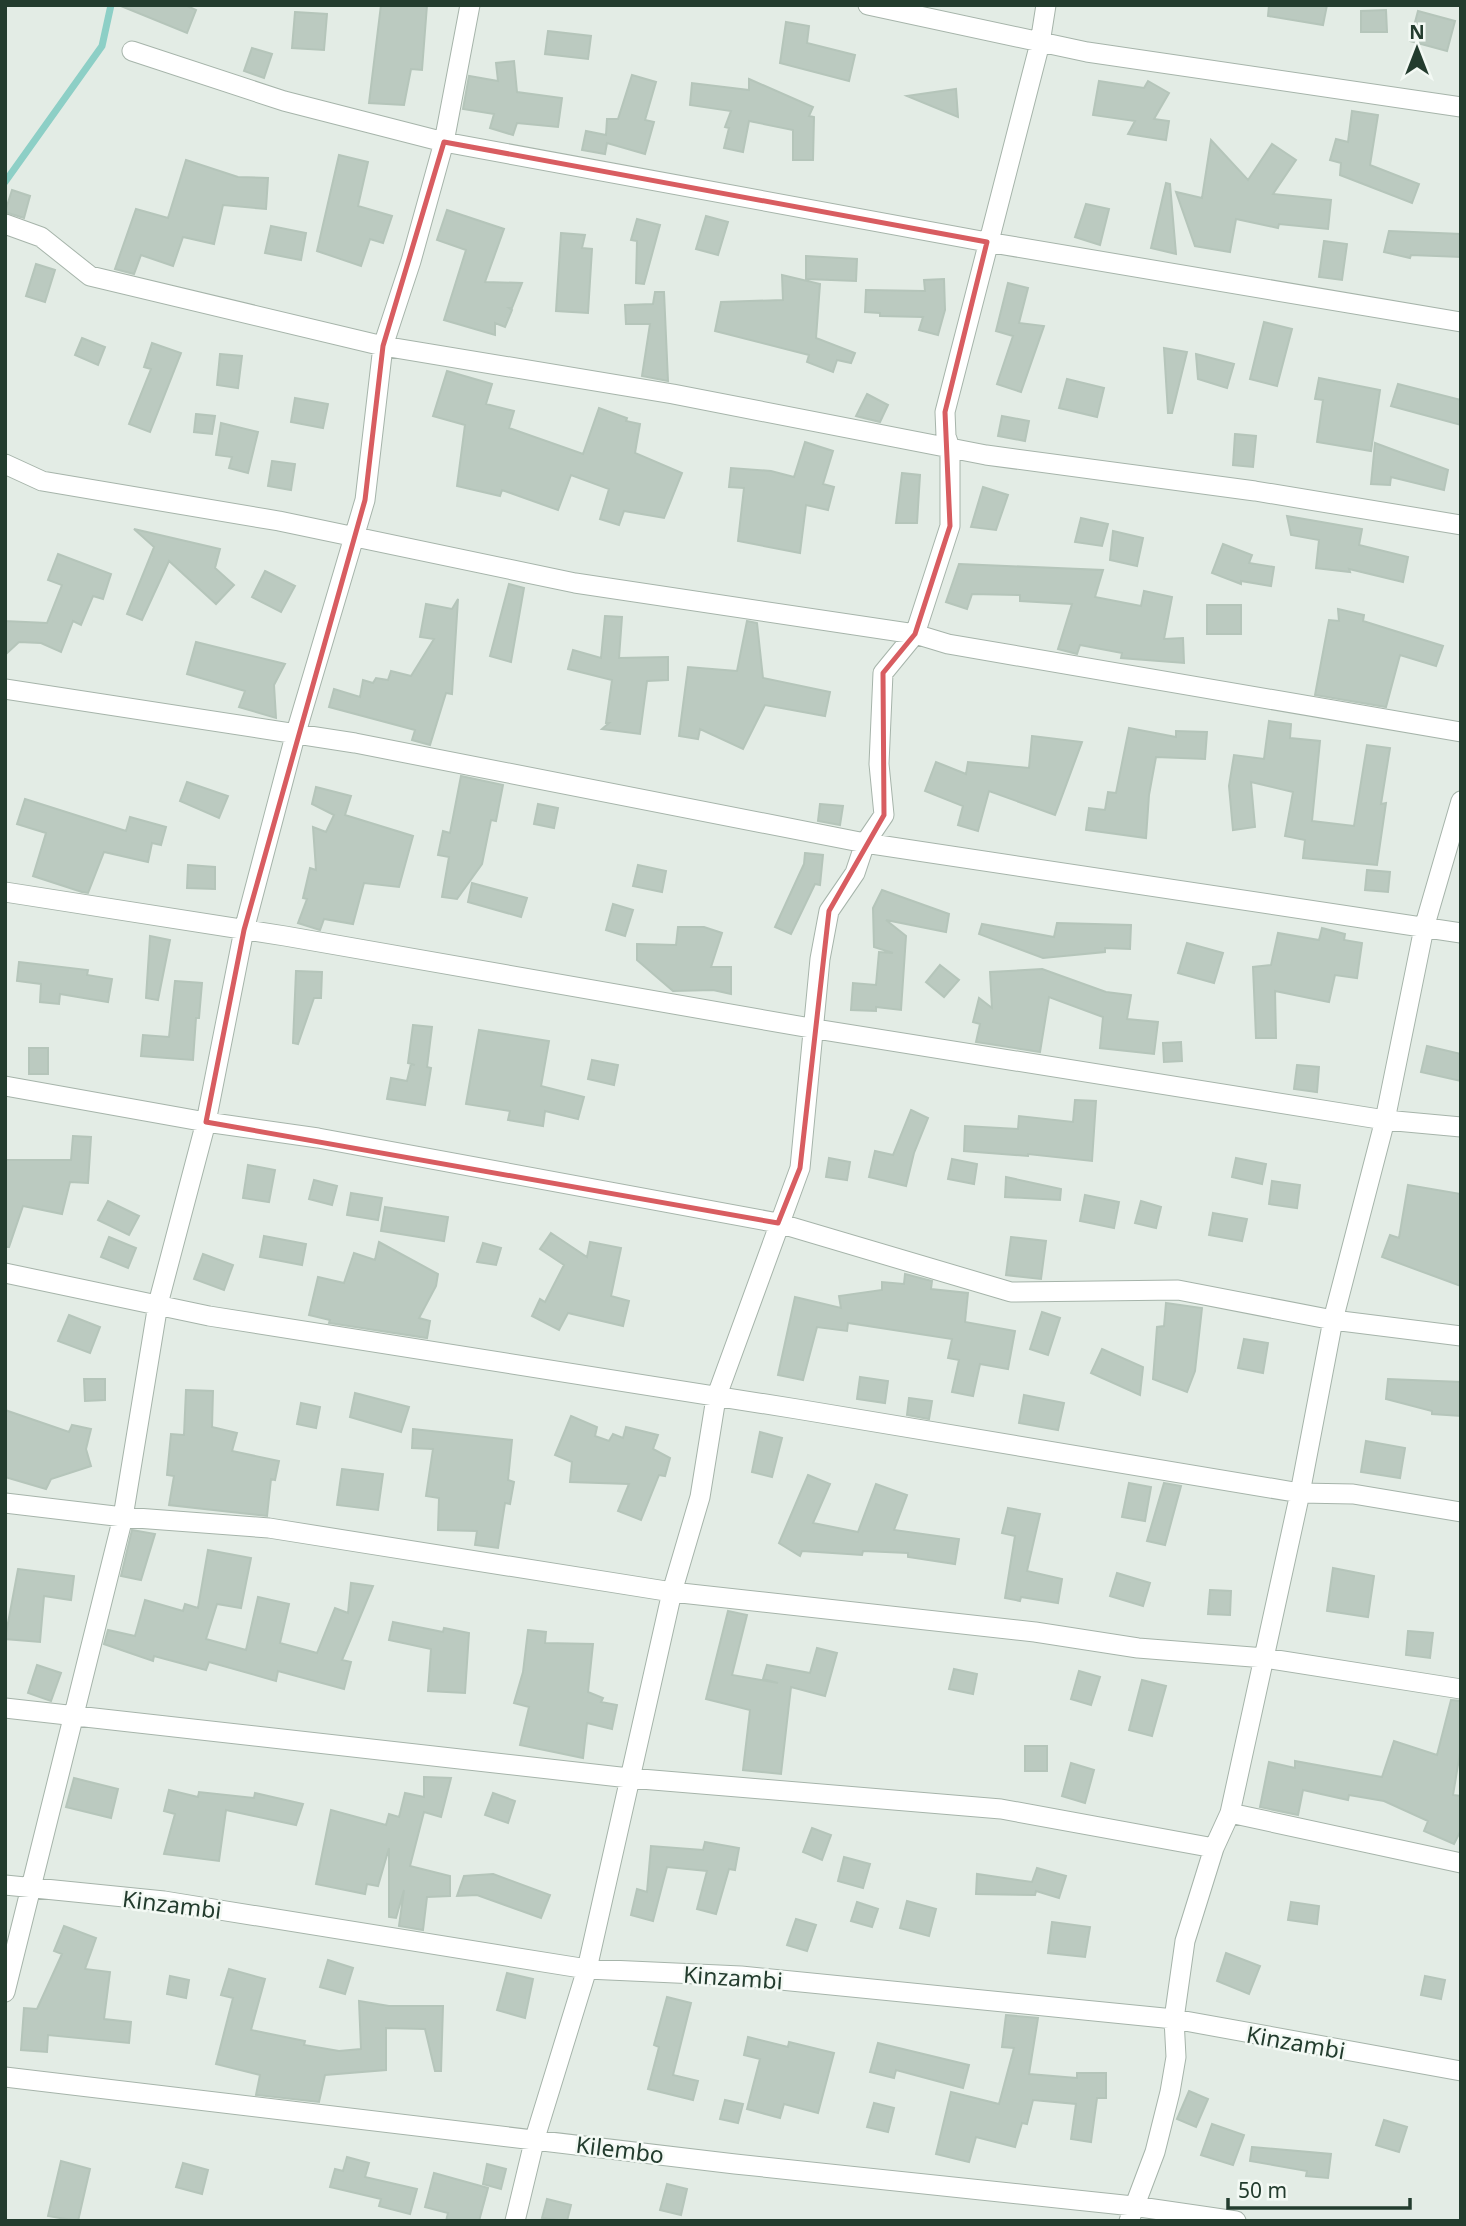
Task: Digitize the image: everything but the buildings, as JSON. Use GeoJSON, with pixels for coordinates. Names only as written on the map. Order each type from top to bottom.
{"type":"FeatureCollection","features":[{"type":"Feature","properties":{"kind":"street"},"geometry":{"type":"LineString","coordinates":[[5,1992],[123,1517],[158,1304],[206,1122],[243,930],[295,736],[365,500],[383,346],[411,261],[444,142],[470,5]]}},
{"type":"Feature","properties":{"kind":"street"},"geometry":{"type":"LineString","coordinates":[[868,5],[1040,43],[1461,107]]}},
{"type":"Feature","properties":{"kind":"street"},"geometry":{"type":"LineString","coordinates":[[515,2221],[535,2138],[587,1969],[672,1592],[700,1497],[716,1398],[800,1168],[816,1029],[820,959],[829,911],[855,873],[866,843],[884,815],[879,764],[883,673],[915,634],[950,526],[950,448],[946,436],[945,412],[1040,43],[1046,5]]}},
{"type":"Feature","properties":{"kind":"street"},"geometry":{"type":"LineString","coordinates":[[132,51],[284,101],[444,142],[987,242],[1461,322]]}},
{"type":"Feature","properties":{"kind":"street"},"geometry":{"type":"LineString","coordinates":[[5,224],[41,237],[90,276],[383,346],[673,394],[986,455],[1255,491],[1461,525]]}},
{"type":"Feature","properties":{"kind":"street"},"geometry":{"type":"LineString","coordinates":[[5,464],[42,481],[202,507],[575,583],[915,634],[948,644],[1461,732]]}},
{"type":"Feature","properties":{"kind":"street"},"geometry":{"type":"LineString","coordinates":[[5,689],[295,736],[355,743],[866,843],[1461,933]]}},
{"type":"Feature","properties":{"kind":"street"},"geometry":{"type":"LineString","coordinates":[[1131,2213],[1155,2152],[1170,2092],[1176,2057],[1174,2019],[1185,1941],[1214,1848],[1230,1813],[1300,1493],[1333,1320],[1385,1119],[1424,928],[1461,802]]}},
{"type":"Feature","properties":{"kind":"street"},"geometry":{"type":"LineString","coordinates":[[5,892],[243,930],[816,1029],[1385,1119],[1461,1127]]}},
{"type":"Feature","properties":{"kind":"street"},"geometry":{"type":"LineString","coordinates":[[5,1086],[206,1122],[318,1138],[778,1223],[1011,1292],[1178,1290],[1333,1320],[1461,1336]]}},
{"type":"Feature","properties":{"kind":"street"},"geometry":{"type":"LineString","coordinates":[[5,1273],[209,1316],[1300,1493],[1353,1494],[1461,1511]]}},
{"type":"Feature","properties":{"kind":"street"},"geometry":{"type":"LineString","coordinates":[[5,1503],[123,1517],[269,1528],[672,1592],[1035,1632],[1138,1648],[1265,1658],[1461,1689]]}},
{"type":"Feature","properties":{"kind":"street"},"geometry":{"type":"LineString","coordinates":[[5,1708],[72,1718],[629,1778],[1001,1809],[1214,1848]]}},
{"type":"Feature","properties":{"kind":"street"},"geometry":{"type":"LineString","coordinates":[[1230,1813],[1461,1863]]}},
{"type":"Feature","properties":{"kind":"street","name":"Kinzambi"},"geometry":{"type":"LineString","coordinates":[[5,1885],[176,1903],[587,1969],[741,1976],[1174,2019],[1461,2071]]}},
{"type":"Feature","properties":{"kind":"street","name":"Kilembo"},"geometry":{"type":"LineString","coordinates":[[5,2077],[535,2138],[1131,2213],[1236,2221]]}},
{"type":"Feature","properties":{"kind":"highlighted area"},"geometry":{"type":"Polygon","coordinates":[[[444,142],[987,242],[945,412],[950,526],[915,634],[883,673],[884,815],[829,911],[800,1168],[778,1223],[206,1122],[244,930],[365,500],[383,346],[444,142]]]}},
{"type":"Feature","properties":{"kind":"waterway"},"geometry":{"type":"LineString","coordinates":[[5,182],[102,46],[111,5]]}}]}
